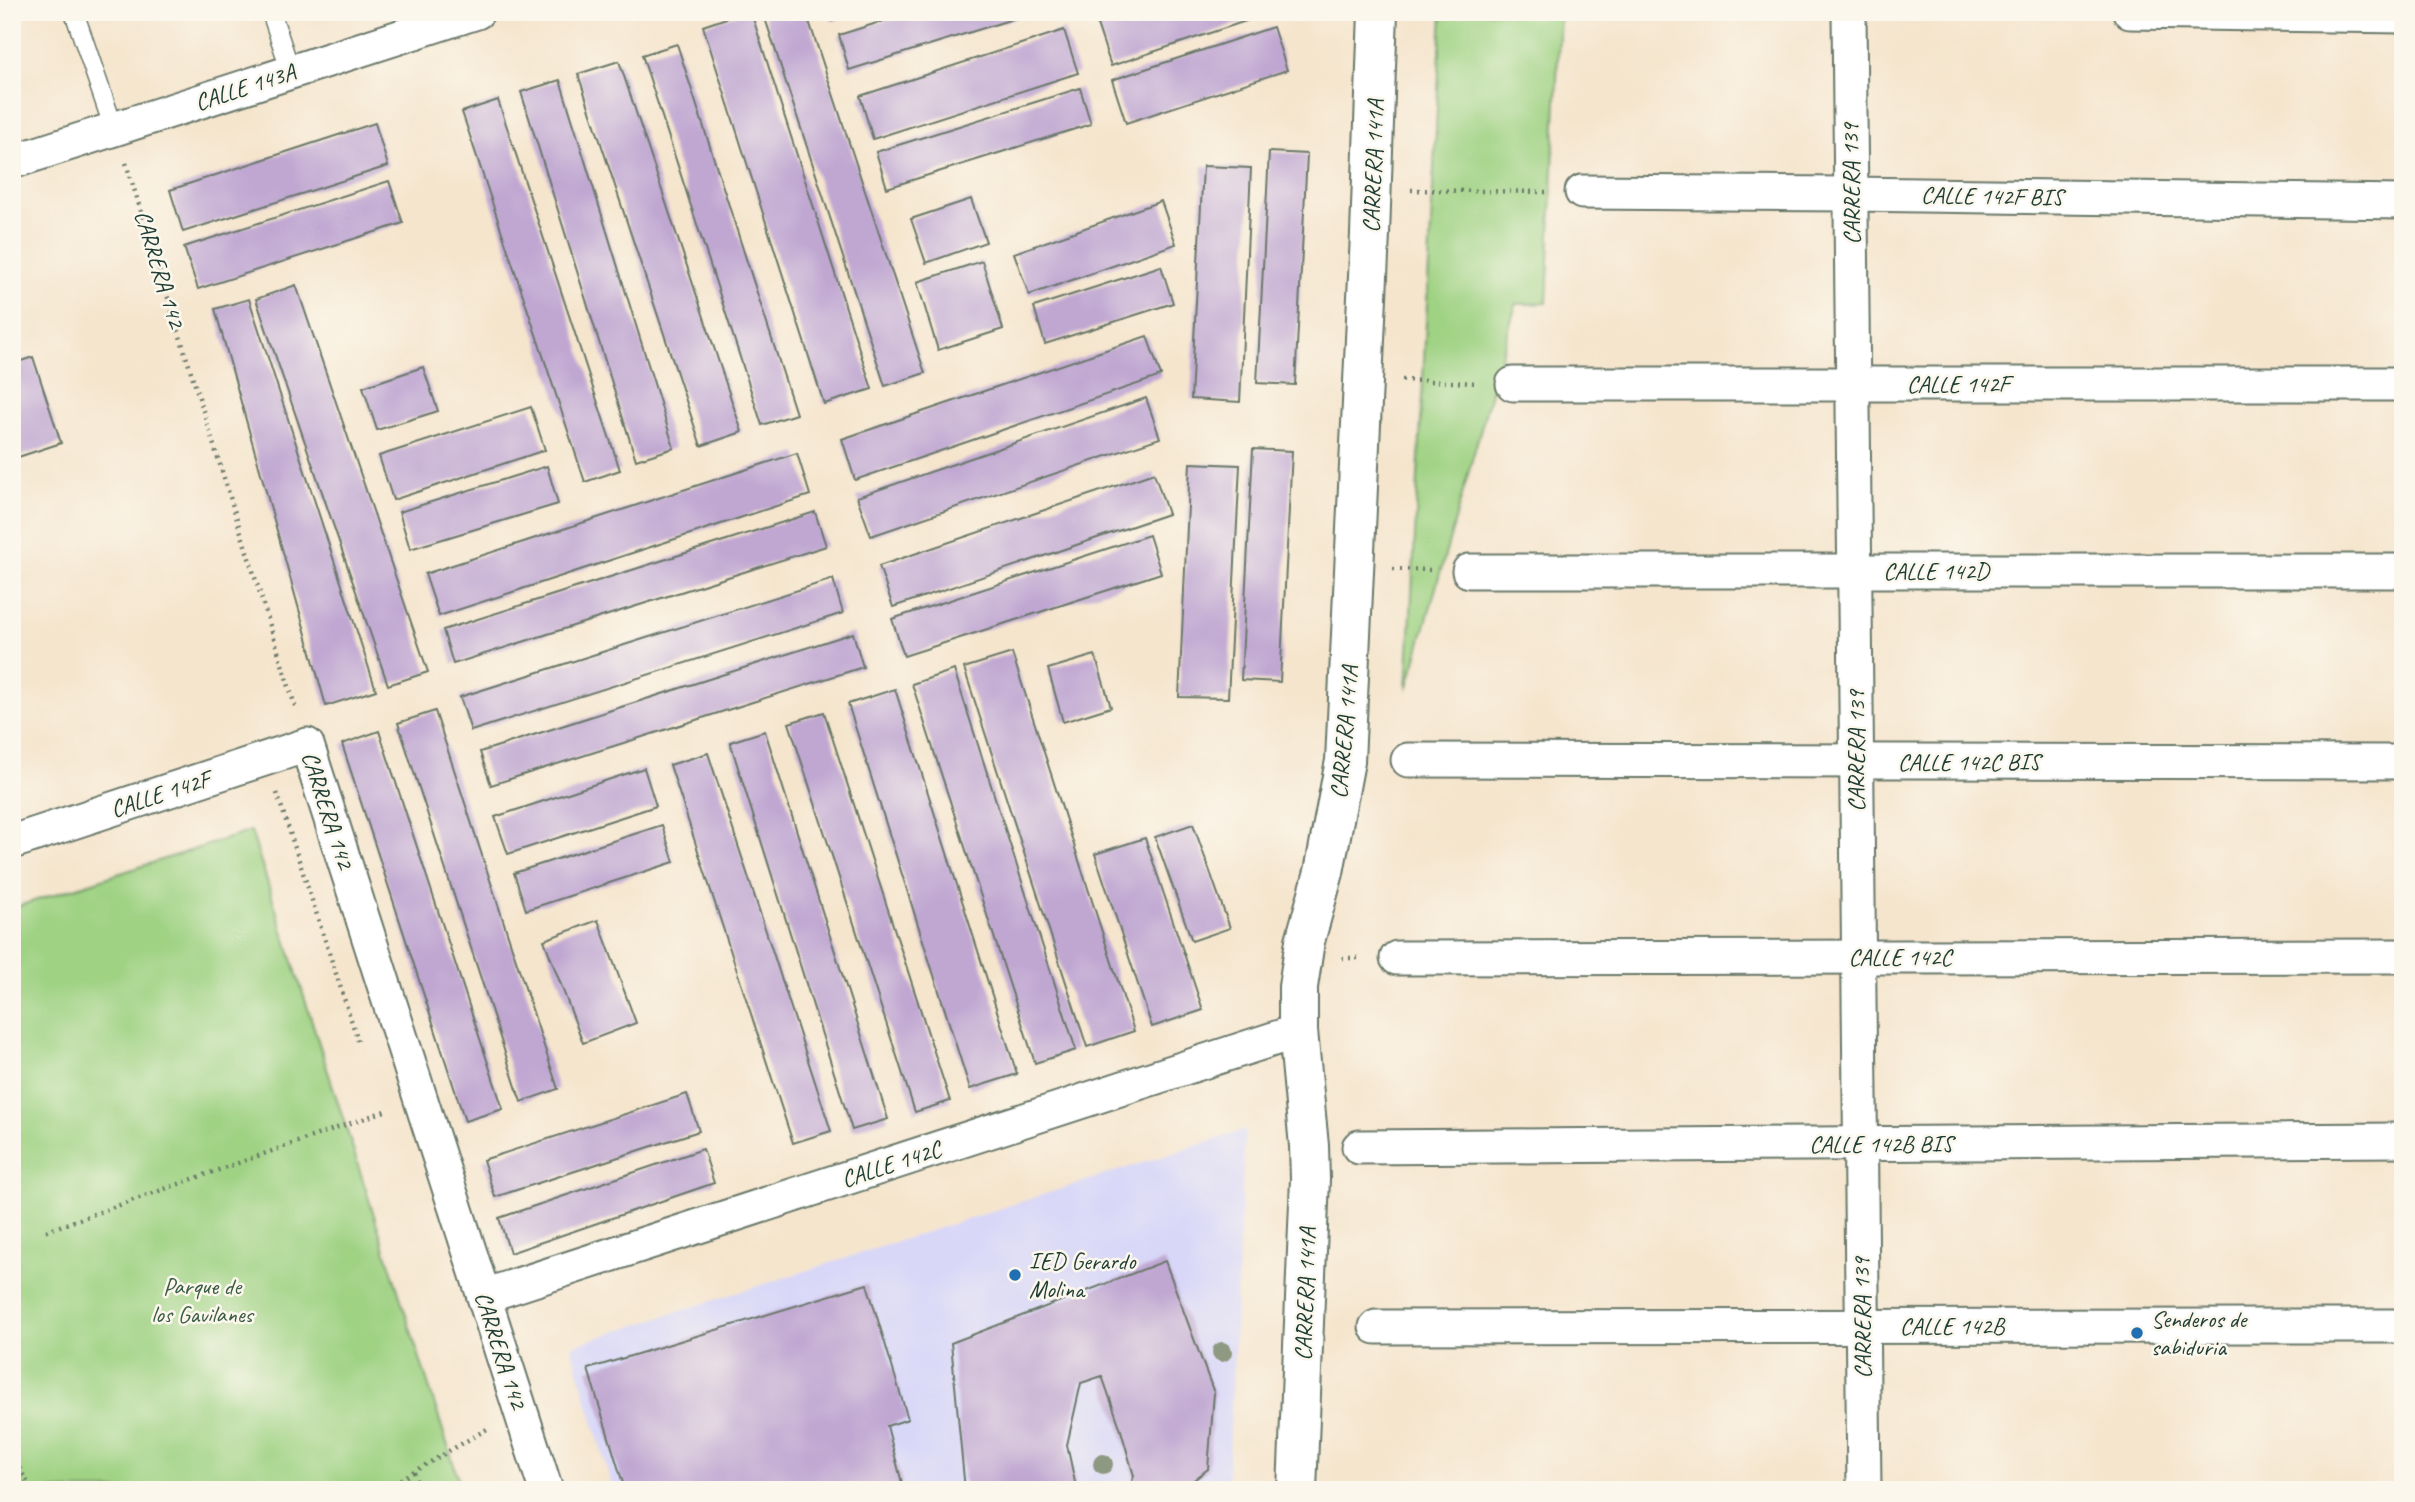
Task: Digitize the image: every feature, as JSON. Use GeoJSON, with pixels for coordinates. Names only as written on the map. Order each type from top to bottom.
{"type":"FeatureCollection","features":[{"type":"Feature","properties":{"kind":"street","name":"CARRERA 141A"},"geometry":{"type":"LineString","coordinates":[[1297,1490],[1310,1179],[1298,1031],[1298,987],[1304,941],[1324,872],[1346,761],[1378,12]]}},
{"type":"Feature","properties":{"kind":"street","name":"CARRERA 139"},"geometry":{"type":"LineString","coordinates":[[1849,12],[1864,1490]]}},
{"type":"Feature","properties":{"kind":"street"},"geometry":{"type":"LineString","coordinates":[[2130,12],[2403,16]]}},
{"type":"Feature","properties":{"kind":"street","name":"CALLE 143A"},"geometry":{"type":"LineString","coordinates":[[12,162],[469,13]]}},
{"type":"Feature","properties":{"kind":"street","name":"CALLE 142F BIS"},"geometry":{"type":"LineString","coordinates":[[1582,192],[2403,202]]}},
{"type":"Feature","properties":{"kind":"street","name":"CALLE 142F"},"geometry":{"type":"LineString","coordinates":[[1513,384],[2403,384]]}},
{"type":"Feature","properties":{"kind":"street","name":"CALLE 142D"},"geometry":{"type":"LineString","coordinates":[[1469,571],[2403,571]]}},
{"type":"Feature","properties":{"kind":"street","name":"CALLE 142F"},"geometry":{"type":"LineString","coordinates":[[12,842],[307,745]]}},
{"type":"Feature","properties":{"kind":"street","name":"CARRERA 142"},"geometry":{"type":"LineString","coordinates":[[307,745],[546,1490]]}},
{"type":"Feature","properties":{"kind":"street","name":"CALLE 142C BIS"},"geometry":{"type":"LineString","coordinates":[[1408,760],[2403,762]]}},
{"type":"Feature","properties":{"kind":"street","name":"CALLE 142C"},"geometry":{"type":"LineString","coordinates":[[1397,958],[2403,956]]}},
{"type":"Feature","properties":{"kind":"street","name":"CALLE 142C"},"geometry":{"type":"LineString","coordinates":[[484,1296],[1298,1031]]}},
{"type":"Feature","properties":{"kind":"street","name":"CALLE 142B BIS"},"geometry":{"type":"LineString","coordinates":[[1359,1147],[2403,1140]]}},
{"type":"Feature","properties":{"kind":"street","name":"CALLE 142B"},"geometry":{"type":"LineString","coordinates":[[1376,1327],[2403,1326]]}},
{"type":"Feature","properties":{"kind":"lane"},"geometry":{"type":"LineString","coordinates":[[74,12],[114,129]]}},
{"type":"Feature","properties":{"kind":"lane"},"geometry":{"type":"LineString","coordinates":[[271,12],[291,72]]}},
{"type":"Feature","properties":{"kind":"path","name":"CARRERA 142"},"geometry":{"type":"LineString","coordinates":[[114,129],[307,745]]}},
{"type":"Feature","properties":{"kind":"path"},"geometry":{"type":"LineString","coordinates":[[1372,190],[1582,192]]}},
{"type":"Feature","properties":{"kind":"path"},"geometry":{"type":"LineString","coordinates":[[1363,379],[1513,384]]}},
{"type":"Feature","properties":{"kind":"path"},"geometry":{"type":"LineString","coordinates":[[1355,569],[1469,571]]}},
{"type":"Feature","properties":{"kind":"path"},"geometry":{"type":"LineString","coordinates":[[1302,958],[1397,958]]}},
{"type":"Feature","properties":{"kind":"path"},"geometry":{"type":"LineString","coordinates":[[46,1231],[420,1099]]}},
{"type":"Feature","properties":{"kind":"path"},"geometry":{"type":"LineString","coordinates":[[382,1490],[487,1429]]}},
{"type":"Feature","properties":{"kind":"path"},"geometry":{"type":"LineString","coordinates":[[12,1456],[32,1490]]}},
{"type":"Feature","properties":{"kind":"path"},"geometry":{"type":"LineString","coordinates":[[414,1472],[418,1490]]}},
{"type":"Feature","properties":{"kind":"shaded area","name":"IED Gerardo Molina"},"geometry":{"type":"Polygon","coordinates":[[[1245,1130],[1227,1490],[613,1490],[571,1346],[1245,1130]]]}},
{"type":"Feature","properties":{"kind":"green space"},"geometry":{"type":"Polygon","coordinates":[[[1442,12],[1560,12],[1547,303],[1516,304],[1407,690],[1442,12]]]}},
{"type":"Feature","properties":{"kind":"green space","name":"Parque de los Gavilanes"},"geometry":{"type":"Polygon","coordinates":[[[251,831],[462,1490],[12,1490],[12,908],[251,831]]]}},
{"type":"Feature","properties":{"kind":"building"},"geometry":{"type":"Polygon","coordinates":[[[751,12],[872,389],[824,404],[703,26],[751,12]]]}},
{"type":"Feature","properties":{"kind":"building"},"geometry":{"type":"Polygon","coordinates":[[[763,12],[806,12],[925,373],[885,386],[763,12]]]}},
{"type":"Feature","properties":{"kind":"building"},"geometry":{"type":"Polygon","coordinates":[[[829,12],[857,12],[857,13],[832,21],[829,12]]]}},
{"type":"Feature","properties":{"kind":"building"},"geometry":{"type":"Polygon","coordinates":[[[912,12],[1032,13],[849,70],[839,35],[912,12]]]}},
{"type":"Feature","properties":{"kind":"building"},"geometry":{"type":"Polygon","coordinates":[[[1131,12],[1270,13],[1111,66],[1097,24],[1131,12]]]}},
{"type":"Feature","properties":{"kind":"building"},"geometry":{"type":"Polygon","coordinates":[[[1273,27],[1287,70],[1126,123],[1112,80],[1273,27]]]}},
{"type":"Feature","properties":{"kind":"building"},"geometry":{"type":"Polygon","coordinates":[[[1064,30],[1078,73],[873,139],[860,96],[1064,30]]]}},
{"type":"Feature","properties":{"kind":"building"},"geometry":{"type":"Polygon","coordinates":[[[677,44],[796,414],[762,425],[642,55],[677,44]]]}},
{"type":"Feature","properties":{"kind":"building"},"geometry":{"type":"Polygon","coordinates":[[[619,61],[742,432],[701,446],[578,74],[619,61]]]}},
{"type":"Feature","properties":{"kind":"building"},"geometry":{"type":"Polygon","coordinates":[[[560,80],[674,448],[636,460],[521,92],[560,80]]]}},
{"type":"Feature","properties":{"kind":"building"},"geometry":{"type":"Polygon","coordinates":[[[1080,88],[1091,124],[887,188],[876,152],[1080,88]]]}},
{"type":"Feature","properties":{"kind":"building"},"geometry":{"type":"Polygon","coordinates":[[[498,100],[620,470],[585,482],[462,112],[498,100]]]}},
{"type":"Feature","properties":{"kind":"building"},"geometry":{"type":"Polygon","coordinates":[[[375,123],[388,166],[183,232],[170,190],[375,123]]]}},
{"type":"Feature","properties":{"kind":"building"},"geometry":{"type":"Polygon","coordinates":[[[1269,152],[1307,154],[1295,385],[1257,383],[1269,152]]]}},
{"type":"Feature","properties":{"kind":"building"},"geometry":{"type":"Polygon","coordinates":[[[1203,166],[1251,168],[1240,402],[1191,399],[1203,166]]]}},
{"type":"Feature","properties":{"kind":"building"},"geometry":{"type":"Polygon","coordinates":[[[389,181],[403,223],[198,289],[184,247],[389,181]]]}},
{"type":"Feature","properties":{"kind":"building"},"geometry":{"type":"Polygon","coordinates":[[[971,199],[986,242],[926,263],[911,219],[971,199]]]}},
{"type":"Feature","properties":{"kind":"building"},"geometry":{"type":"Polygon","coordinates":[[[1161,201],[1176,244],[1029,295],[1014,253],[1161,201]]]}},
{"type":"Feature","properties":{"kind":"building"},"geometry":{"type":"Polygon","coordinates":[[[982,261],[1003,329],[938,350],[917,282],[982,261]]]}},
{"type":"Feature","properties":{"kind":"building"},"geometry":{"type":"Polygon","coordinates":[[[1161,266],[1173,303],[1045,344],[1034,307],[1161,266]]]}},
{"type":"Feature","properties":{"kind":"building"},"geometry":{"type":"Polygon","coordinates":[[[296,285],[428,672],[388,685],[256,299],[296,285]]]}},
{"type":"Feature","properties":{"kind":"building"},"geometry":{"type":"Polygon","coordinates":[[[249,299],[376,690],[326,706],[215,309],[249,299]]]}},
{"type":"Feature","properties":{"kind":"building"},"geometry":{"type":"Polygon","coordinates":[[[1147,336],[1161,376],[855,480],[842,439],[1147,336]]]}},
{"type":"Feature","properties":{"kind":"building"},"geometry":{"type":"Polygon","coordinates":[[[33,357],[61,443],[12,459],[12,364],[33,357]]]}},
{"type":"Feature","properties":{"kind":"building"},"geometry":{"type":"Polygon","coordinates":[[[423,367],[438,411],[377,430],[363,387],[423,367]]]}},
{"type":"Feature","properties":{"kind":"building"},"geometry":{"type":"Polygon","coordinates":[[[1146,398],[1160,438],[871,536],[857,497],[1146,398]]]}},
{"type":"Feature","properties":{"kind":"building"},"geometry":{"type":"Polygon","coordinates":[[[531,407],[545,450],[393,500],[379,456],[531,407]]]}},
{"type":"Feature","properties":{"kind":"building"},"geometry":{"type":"Polygon","coordinates":[[[1253,449],[1292,451],[1280,682],[1241,680],[1253,449]]]}},
{"type":"Feature","properties":{"kind":"building"},"geometry":{"type":"Polygon","coordinates":[[[797,453],[810,495],[439,616],[425,574],[797,453]]]}},
{"type":"Feature","properties":{"kind":"building"},"geometry":{"type":"Polygon","coordinates":[[[1190,463],[1240,465],[1228,698],[1179,697],[1190,463]]]}},
{"type":"Feature","properties":{"kind":"building"},"geometry":{"type":"Polygon","coordinates":[[[547,466],[558,504],[410,549],[399,512],[547,466]]]}},
{"type":"Feature","properties":{"kind":"building"},"geometry":{"type":"Polygon","coordinates":[[[1154,473],[1168,514],[893,607],[879,566],[1154,473]]]}},
{"type":"Feature","properties":{"kind":"building"},"geometry":{"type":"Polygon","coordinates":[[[815,512],[826,546],[453,664],[443,630],[815,512]]]}},
{"type":"Feature","properties":{"kind":"building"},"geometry":{"type":"Polygon","coordinates":[[[1149,535],[1161,573],[904,656],[892,619],[1149,535]]]}},
{"type":"Feature","properties":{"kind":"building"},"geometry":{"type":"Polygon","coordinates":[[[833,579],[843,613],[471,731],[460,697],[833,579]]]}},
{"type":"Feature","properties":{"kind":"building"},"geometry":{"type":"Polygon","coordinates":[[[853,633],[863,667],[491,785],[480,752],[853,633]]]}},
{"type":"Feature","properties":{"kind":"building"},"geometry":{"type":"Polygon","coordinates":[[[1012,653],[1134,1031],[1087,1047],[964,668],[1012,653]]]}},
{"type":"Feature","properties":{"kind":"building"},"geometry":{"type":"Polygon","coordinates":[[[1095,655],[1111,707],[1063,722],[1048,669],[1095,655]]]}},
{"type":"Feature","properties":{"kind":"building"},"geometry":{"type":"Polygon","coordinates":[[[954,670],[1076,1050],[1035,1063],[912,684],[954,670]]]}},
{"type":"Feature","properties":{"kind":"building"},"geometry":{"type":"Polygon","coordinates":[[[895,689],[1017,1074],[970,1089],[848,704],[895,689]]]}},
{"type":"Feature","properties":{"kind":"building"},"geometry":{"type":"Polygon","coordinates":[[[435,711],[558,1089],[521,1102],[398,723],[435,711]]]}},
{"type":"Feature","properties":{"kind":"building"},"geometry":{"type":"Polygon","coordinates":[[[824,712],[950,1101],[915,1112],[789,723],[824,712]]]}},
{"type":"Feature","properties":{"kind":"building"},"geometry":{"type":"Polygon","coordinates":[[[379,731],[503,1109],[465,1121],[342,744],[379,731]]]}},
{"type":"Feature","properties":{"kind":"building"},"geometry":{"type":"Polygon","coordinates":[[[765,731],[888,1119],[852,1130],[730,742],[765,731]]]}},
{"type":"Feature","properties":{"kind":"building"},"geometry":{"type":"Polygon","coordinates":[[[708,753],[831,1131],[793,1143],[670,765],[708,753]]]}},
{"type":"Feature","properties":{"kind":"building"},"geometry":{"type":"Polygon","coordinates":[[[644,768],[656,806],[508,854],[495,817],[644,768]]]}},
{"type":"Feature","properties":{"kind":"building"},"geometry":{"type":"Polygon","coordinates":[[[1193,824],[1230,928],[1192,941],[1155,837],[1193,824]]]}},
{"type":"Feature","properties":{"kind":"building"},"geometry":{"type":"Polygon","coordinates":[[[662,825],[674,862],[526,910],[514,873],[662,825]]]}},
{"type":"Feature","properties":{"kind":"building"},"geometry":{"type":"Polygon","coordinates":[[[1145,838],[1203,1010],[1152,1027],[1095,854],[1145,838]]]}},
{"type":"Feature","properties":{"kind":"building"},"geometry":{"type":"Polygon","coordinates":[[[598,920],[636,1023],[583,1043],[544,940],[598,920]]]}},
{"type":"Feature","properties":{"kind":"building"},"geometry":{"type":"Polygon","coordinates":[[[687,1094],[699,1131],[495,1197],[483,1160],[687,1094]]]}},
{"type":"Feature","properties":{"kind":"building"},"geometry":{"type":"Polygon","coordinates":[[[703,1149],[714,1183],[510,1253],[499,1218],[703,1149]]]}},
{"type":"Feature","properties":{"kind":"building"},"geometry":{"type":"Polygon","coordinates":[[[1165,1261],[1214,1393],[1208,1469],[1181,1490],[1129,1490],[1134,1476],[1102,1376],[1081,1383],[1067,1445],[1076,1487],[1052,1490],[965,1490],[951,1343],[1165,1261]]]}},
{"type":"Feature","properties":{"kind":"building"},"geometry":{"type":"Polygon","coordinates":[[[867,1284],[908,1419],[887,1426],[902,1483],[883,1490],[689,1490],[690,1487],[680,1490],[625,1490],[588,1369],[867,1284]]]}},
{"type":"Feature","properties":{"kind":"place","name":"IED Gerardo Molina"},"geometry":{"type":"Point","coordinates":[1015,1275]}},
{"type":"Feature","properties":{"kind":"place","name":"Senderos de sabiduria"},"geometry":{"type":"Point","coordinates":[2137,1333]}}]}
